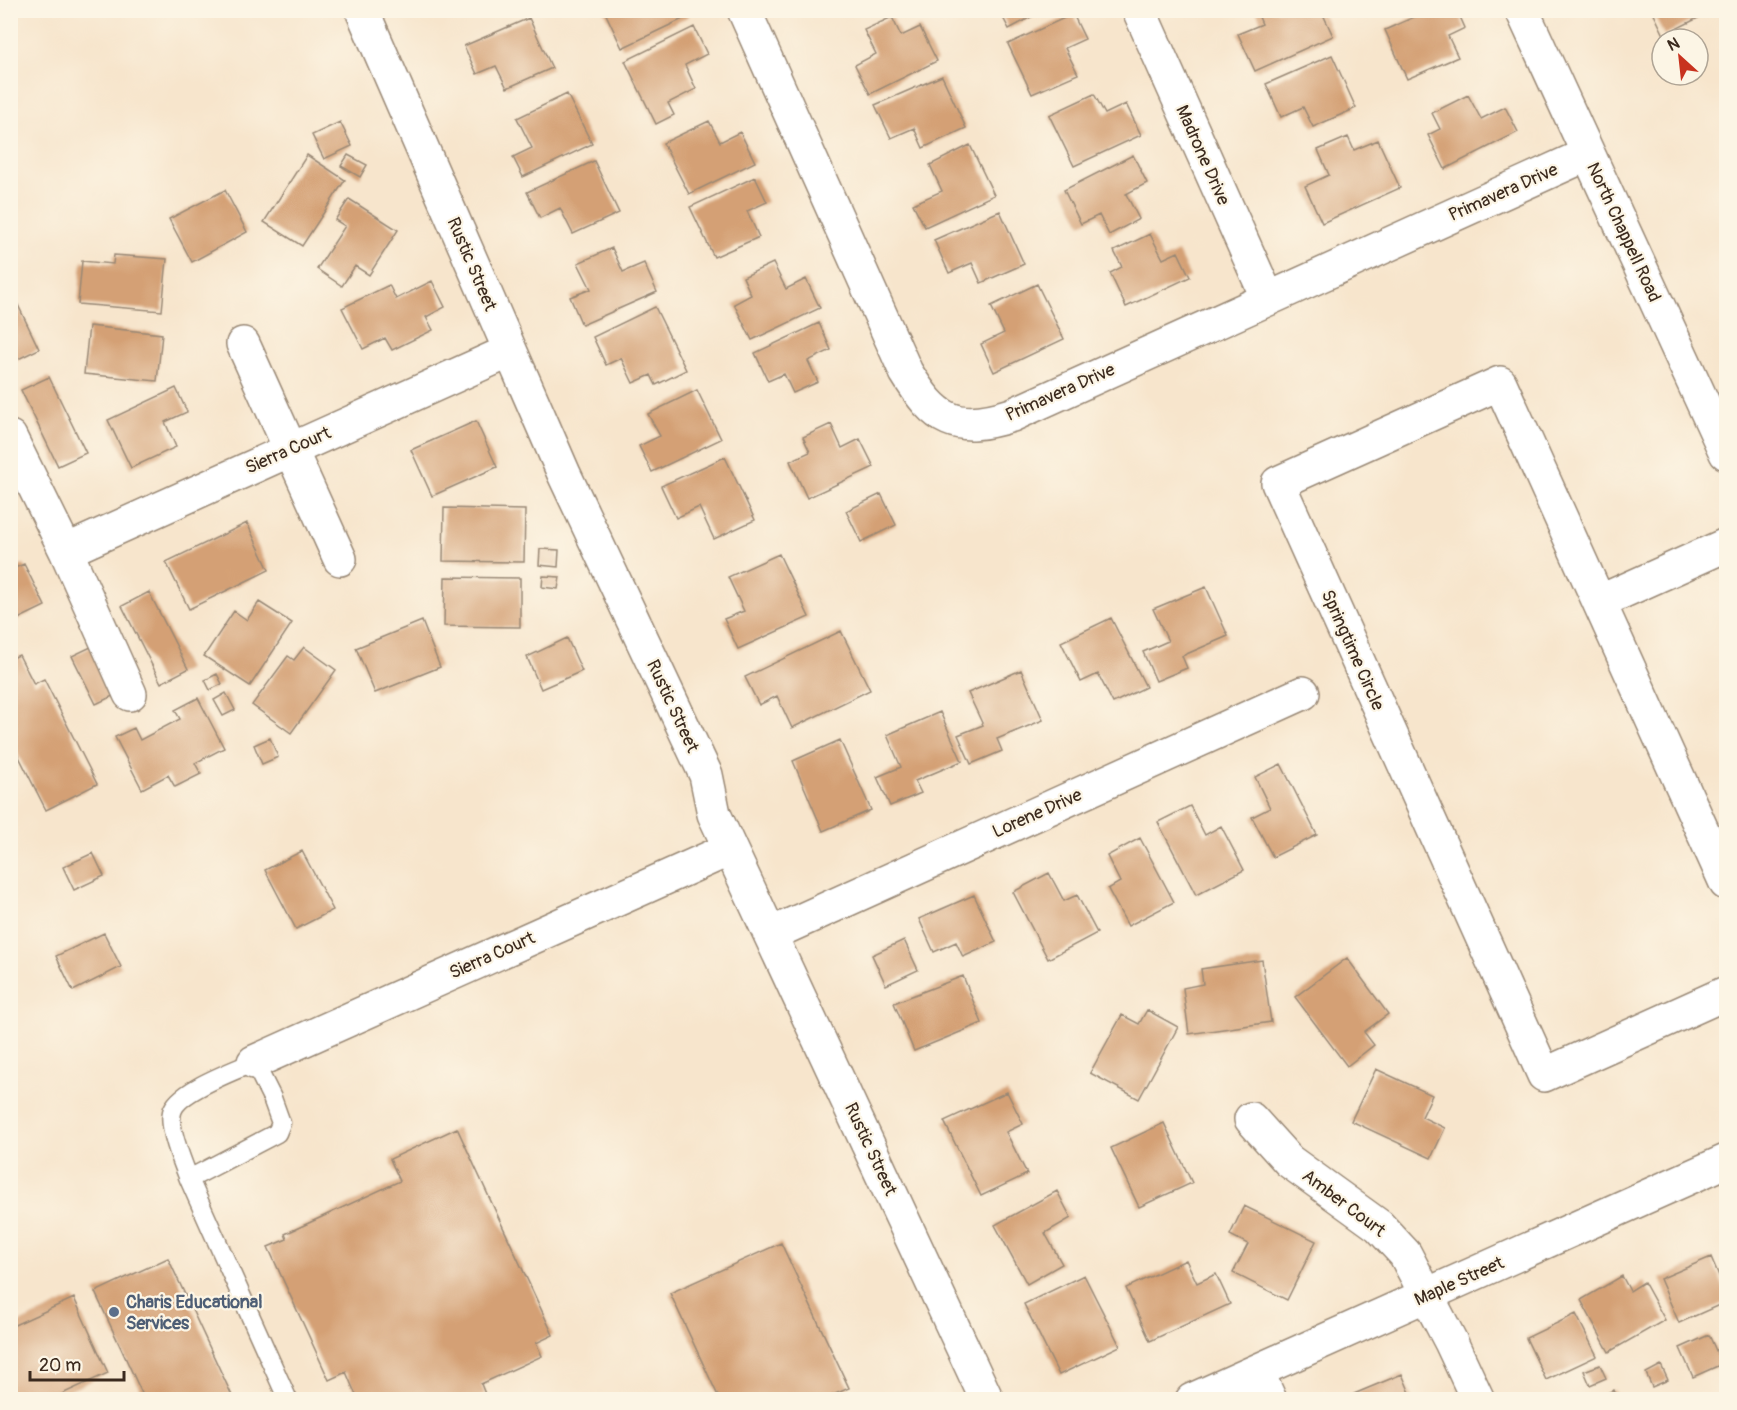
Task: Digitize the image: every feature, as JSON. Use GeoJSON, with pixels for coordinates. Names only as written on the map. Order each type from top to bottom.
{"type":"FeatureCollection","features":[{"type":"Feature","properties":{"kind":"street","name":"Rustic Street"},"geometry":{"type":"LineString","coordinates":[[362,10],[564,474],[706,775],[714,814],[987,1400]]}},
{"type":"Feature","properties":{"kind":"street","name":"Primavera Drive"},"geometry":{"type":"LineString","coordinates":[[744,10],[906,372],[930,407],[949,420],[968,424],[989,422],[1012,415],[1588,154]]}},
{"type":"Feature","properties":{"kind":"street","name":"Madrone Drive"},"geometry":{"type":"LineString","coordinates":[[1139,10],[1268,299]]}},
{"type":"Feature","properties":{"kind":"street","name":"North Chappell Road"},"geometry":{"type":"LineString","coordinates":[[1522,10],[1726,453]]}},
{"type":"Feature","properties":{"kind":"street"},"geometry":{"type":"LineString","coordinates":[[243,344],[340,559]]}},
{"type":"Feature","properties":{"kind":"street","name":"Sierra Court"},"geometry":{"type":"LineString","coordinates":[[66,551],[510,351]]}},
{"type":"Feature","properties":{"kind":"street","name":"Springtime Circle"},"geometry":{"type":"LineString","coordinates":[[1726,883],[1500,383],[1278,483],[1544,1075],[1726,993]]}},
{"type":"Feature","properties":{"kind":"street"},"geometry":{"type":"LineString","coordinates":[[10,437],[66,551],[130,694]]}},
{"type":"Feature","properties":{"kind":"street"},"geometry":{"type":"LineString","coordinates":[[1599,602],[1726,545]]}},
{"type":"Feature","properties":{"kind":"street","name":"Lorene Drive"},"geometry":{"type":"LineString","coordinates":[[771,934],[1303,693]]}},
{"type":"Feature","properties":{"kind":"street","name":"Sierra Court"},"geometry":{"type":"LineString","coordinates":[[254,1062],[730,849]]}},
{"type":"Feature","properties":{"kind":"street","name":"Amber Court"},"geometry":{"type":"LineString","coordinates":[[1251,1119],[1289,1161],[1379,1226],[1405,1254],[1478,1400]]}},
{"type":"Feature","properties":{"kind":"street","name":"Maple Street"},"geometry":{"type":"LineString","coordinates":[[1191,1400],[1264,1385],[1427,1295],[1726,1161]]}},
{"type":"Feature","properties":{"kind":"lane"},"geometry":{"type":"LineString","coordinates":[[189,1179],[277,1133],[281,1123],[272,1098],[254,1062],[184,1095],[174,1104],[171,1115],[174,1134],[189,1179],[288,1400]]}},
{"type":"Feature","properties":{"kind":"building"},"geometry":{"type":"Polygon","coordinates":[[[604,10],[687,10],[689,16],[622,48],[604,10]]]}},
{"type":"Feature","properties":{"kind":"building"},"geometry":{"type":"Polygon","coordinates":[[[999,10],[1044,10],[1009,29],[999,10]]]}},
{"type":"Feature","properties":{"kind":"building"},"geometry":{"type":"Polygon","coordinates":[[[1256,10],[1321,10],[1333,36],[1255,71],[1238,34],[1262,24],[1256,10]]]}},
{"type":"Feature","properties":{"kind":"building"},"geometry":{"type":"Polygon","coordinates":[[[1430,10],[1457,10],[1465,28],[1448,36],[1458,57],[1407,79],[1385,30],[1430,10]]]}},
{"type":"Feature","properties":{"kind":"building"},"geometry":{"type":"Polygon","coordinates":[[[1652,10],[1714,10],[1680,27],[1660,27],[1652,10]]]}},
{"type":"Feature","properties":{"kind":"building"},"geometry":{"type":"Polygon","coordinates":[[[1073,14],[1085,39],[1065,48],[1078,74],[1032,94],[1008,44],[1073,14]]]}},
{"type":"Feature","properties":{"kind":"building"},"geometry":{"type":"Polygon","coordinates":[[[892,17],[901,36],[920,27],[937,61],[870,94],[855,65],[876,54],[864,30],[892,17]]]}},
{"type":"Feature","properties":{"kind":"building"},"geometry":{"type":"Polygon","coordinates":[[[529,18],[552,68],[507,88],[496,66],[477,74],[464,46],[529,18]]]}},
{"type":"Feature","properties":{"kind":"building"},"geometry":{"type":"Polygon","coordinates":[[[694,27],[707,54],[685,65],[696,89],[668,103],[674,115],[656,124],[625,61],[694,27]]]}},
{"type":"Feature","properties":{"kind":"building"},"geometry":{"type":"Polygon","coordinates":[[[1332,55],[1356,108],[1313,127],[1303,107],[1281,117],[1266,84],[1332,55]]]}},
{"type":"Feature","properties":{"kind":"building"},"geometry":{"type":"Polygon","coordinates":[[[942,76],[966,128],[923,148],[914,128],[891,138],[875,105],[942,76]]]}},
{"type":"Feature","properties":{"kind":"building"},"geometry":{"type":"Polygon","coordinates":[[[567,94],[592,144],[523,177],[513,157],[532,148],[517,118],[567,94]]]}},
{"type":"Feature","properties":{"kind":"building"},"geometry":{"type":"Polygon","coordinates":[[[1094,94],[1105,114],[1126,104],[1141,135],[1074,166],[1049,115],[1094,94]]]}},
{"type":"Feature","properties":{"kind":"building"},"geometry":{"type":"Polygon","coordinates":[[[1468,95],[1481,119],[1505,107],[1518,132],[1445,169],[1428,135],[1440,129],[1432,113],[1468,95]]]}},
{"type":"Feature","properties":{"kind":"building"},"geometry":{"type":"Polygon","coordinates":[[[709,121],[720,142],[740,132],[755,162],[689,194],[663,143],[709,121]]]}},
{"type":"Feature","properties":{"kind":"building"},"geometry":{"type":"Polygon","coordinates":[[[340,122],[352,146],[324,159],[312,135],[340,122]]]}},
{"type":"Feature","properties":{"kind":"building"},"geometry":{"type":"Polygon","coordinates":[[[1348,137],[1354,150],[1378,140],[1400,188],[1322,223],[1305,186],[1329,175],[1318,150],[1348,137]]]}},
{"type":"Feature","properties":{"kind":"building"},"geometry":{"type":"Polygon","coordinates":[[[970,145],[994,195],[925,227],[913,204],[942,191],[930,165],[970,145]]]}},
{"type":"Feature","properties":{"kind":"building"},"geometry":{"type":"Polygon","coordinates":[[[307,155],[345,180],[302,246],[264,222],[307,155]]]}},
{"type":"Feature","properties":{"kind":"building"},"geometry":{"type":"Polygon","coordinates":[[[348,155],[367,165],[360,177],[341,166],[348,155]]]}},
{"type":"Feature","properties":{"kind":"building"},"geometry":{"type":"Polygon","coordinates":[[[1133,155],[1147,183],[1126,194],[1139,219],[1109,235],[1099,215],[1081,224],[1064,190],[1133,155]]]}},
{"type":"Feature","properties":{"kind":"building"},"geometry":{"type":"Polygon","coordinates":[[[594,161],[619,213],[573,234],[560,208],[540,218],[527,192],[594,161]]]}},
{"type":"Feature","properties":{"kind":"building"},"geometry":{"type":"Polygon","coordinates":[[[755,177],[767,202],[747,211],[759,237],[714,257],[690,207],[755,177]]]}},
{"type":"Feature","properties":{"kind":"building"},"geometry":{"type":"Polygon","coordinates":[[[225,190],[247,232],[192,262],[169,219],[225,190]]]}},
{"type":"Feature","properties":{"kind":"building"},"geometry":{"type":"Polygon","coordinates":[[[349,199],[398,230],[369,275],[355,266],[342,286],[317,269],[345,226],[335,220],[349,199]]]}},
{"type":"Feature","properties":{"kind":"building"},"geometry":{"type":"Polygon","coordinates":[[[1000,211],[1024,264],[981,283],[972,263],[949,273],[934,240],[1000,211]]]}},
{"type":"Feature","properties":{"kind":"building"},"geometry":{"type":"Polygon","coordinates":[[[1150,234],[1163,259],[1178,252],[1190,277],[1126,307],[1110,273],[1122,267],[1114,251],[1150,234]]]}},
{"type":"Feature","properties":{"kind":"building"},"geometry":{"type":"Polygon","coordinates":[[[612,248],[623,272],[644,263],[657,292],[582,325],[570,297],[591,289],[578,263],[612,248]]]}},
{"type":"Feature","properties":{"kind":"building"},"geometry":{"type":"Polygon","coordinates":[[[114,255],[167,259],[162,311],[78,304],[82,261],[113,264],[114,255]]]}},
{"type":"Feature","properties":{"kind":"building"},"geometry":{"type":"Polygon","coordinates":[[[773,263],[786,289],[806,279],[820,308],[752,340],[734,304],[751,295],[743,277],[773,263]]]}},
{"type":"Feature","properties":{"kind":"building"},"geometry":{"type":"Polygon","coordinates":[[[432,281],[445,307],[426,317],[433,330],[392,350],[385,338],[363,349],[342,308],[389,285],[396,299],[432,281]]]}},
{"type":"Feature","properties":{"kind":"building"},"geometry":{"type":"Polygon","coordinates":[[[1037,284],[1064,339],[994,372],[981,344],[1004,333],[991,306],[1037,284]]]}},
{"type":"Feature","properties":{"kind":"building"},"geometry":{"type":"Polygon","coordinates":[[[18,305],[39,349],[10,363],[10,308],[18,305]]]}},
{"type":"Feature","properties":{"kind":"building"},"geometry":{"type":"Polygon","coordinates":[[[655,307],[686,370],[656,385],[651,375],[633,383],[621,358],[606,365],[593,337],[655,307]]]}},
{"type":"Feature","properties":{"kind":"building"},"geometry":{"type":"Polygon","coordinates":[[[819,323],[831,350],[808,361],[818,382],[793,393],[784,374],[768,381],[755,353],[819,323]]]}},
{"type":"Feature","properties":{"kind":"building"},"geometry":{"type":"Polygon","coordinates":[[[89,326],[162,334],[157,381],[84,374],[89,326]]]}},
{"type":"Feature","properties":{"kind":"building"},"geometry":{"type":"Polygon","coordinates":[[[49,377],[86,453],[58,466],[21,390],[49,377]]]}},
{"type":"Feature","properties":{"kind":"building"},"geometry":{"type":"Polygon","coordinates":[[[176,388],[187,412],[165,422],[176,447],[131,468],[108,420],[176,388]]]}},
{"type":"Feature","properties":{"kind":"building"},"geometry":{"type":"Polygon","coordinates":[[[697,390],[721,439],[652,472],[639,446],[660,436],[648,414],[697,390]]]}},
{"type":"Feature","properties":{"kind":"building"},"geometry":{"type":"Polygon","coordinates":[[[476,421],[497,467],[432,496],[411,450],[476,421]]]}},
{"type":"Feature","properties":{"kind":"building"},"geometry":{"type":"Polygon","coordinates":[[[831,424],[842,448],[860,439],[874,467],[807,498],[790,461],[810,452],[803,437],[831,424]]]}},
{"type":"Feature","properties":{"kind":"building"},"geometry":{"type":"Polygon","coordinates":[[[725,457],[755,520],[714,539],[699,507],[676,518],[661,486],[725,457]]]}},
{"type":"Feature","properties":{"kind":"building"},"geometry":{"type":"Polygon","coordinates":[[[881,494],[896,525],[861,542],[846,511],[881,494]]]}},
{"type":"Feature","properties":{"kind":"building"},"geometry":{"type":"Polygon","coordinates":[[[444,508],[525,510],[524,562],[443,561],[444,508]]]}},
{"type":"Feature","properties":{"kind":"building"},"geometry":{"type":"Polygon","coordinates":[[[247,523],[269,570],[189,609],[166,562],[247,523]]]}},
{"type":"Feature","properties":{"kind":"building"},"geometry":{"type":"Polygon","coordinates":[[[540,549],[559,550],[558,567],[539,565],[540,549]]]}},
{"type":"Feature","properties":{"kind":"building"},"geometry":{"type":"Polygon","coordinates":[[[779,554],[809,617],[738,649],[724,619],[744,611],[728,577],[779,554]]]}},
{"type":"Feature","properties":{"kind":"building"},"geometry":{"type":"Polygon","coordinates":[[[24,564],[45,606],[14,621],[10,614],[10,570],[24,564]]]}},
{"type":"Feature","properties":{"kind":"building"},"geometry":{"type":"Polygon","coordinates":[[[543,576],[560,577],[558,589],[542,587],[543,576]]]}},
{"type":"Feature","properties":{"kind":"building"},"geometry":{"type":"Polygon","coordinates":[[[445,577],[520,578],[520,627],[444,626],[445,577]]]}},
{"type":"Feature","properties":{"kind":"building"},"geometry":{"type":"Polygon","coordinates":[[[1206,587],[1228,636],[1182,656],[1187,668],[1156,681],[1143,652],[1168,641],[1153,609],[1206,587]]]}},
{"type":"Feature","properties":{"kind":"building"},"geometry":{"type":"Polygon","coordinates":[[[149,592],[188,669],[161,683],[122,606],[149,592]]]}},
{"type":"Feature","properties":{"kind":"building"},"geometry":{"type":"Polygon","coordinates":[[[259,602],[292,623],[250,686],[204,656],[234,611],[247,620],[259,602]]]}},
{"type":"Feature","properties":{"kind":"building"},"geometry":{"type":"Polygon","coordinates":[[[1111,618],[1146,687],[1113,703],[1098,674],[1081,682],[1061,642],[1111,618]]]}},
{"type":"Feature","properties":{"kind":"building"},"geometry":{"type":"Polygon","coordinates":[[[422,621],[440,667],[375,693],[356,648],[422,621]]]}},
{"type":"Feature","properties":{"kind":"building"},"geometry":{"type":"Polygon","coordinates":[[[841,631],[870,690],[792,728],[777,696],[759,705],[745,677],[841,631]]]}},
{"type":"Feature","properties":{"kind":"building"},"geometry":{"type":"Polygon","coordinates":[[[567,638],[582,671],[541,689],[527,657],[567,638]]]}},
{"type":"Feature","properties":{"kind":"building"},"geometry":{"type":"Polygon","coordinates":[[[93,646],[117,694],[96,704],[72,656],[93,646]]]}},
{"type":"Feature","properties":{"kind":"building"},"geometry":{"type":"Polygon","coordinates":[[[304,647],[336,670],[291,733],[252,705],[288,656],[294,660],[304,647]]]}},
{"type":"Feature","properties":{"kind":"building"},"geometry":{"type":"Polygon","coordinates":[[[19,655],[34,684],[44,679],[97,784],[46,810],[10,739],[10,659],[19,655]]]}},
{"type":"Feature","properties":{"kind":"building"},"geometry":{"type":"Polygon","coordinates":[[[1021,670],[1043,720],[997,739],[1002,751],[971,764],[958,735],[983,725],[968,693],[1021,670]]]}},
{"type":"Feature","properties":{"kind":"building"},"geometry":{"type":"Polygon","coordinates":[[[217,674],[222,684],[210,690],[205,680],[217,674]]]}},
{"type":"Feature","properties":{"kind":"building"},"geometry":{"type":"Polygon","coordinates":[[[226,693],[235,710],[223,716],[214,700],[226,693]]]}},
{"type":"Feature","properties":{"kind":"building"},"geometry":{"type":"Polygon","coordinates":[[[198,698],[224,748],[195,763],[201,774],[175,787],[168,775],[142,789],[115,737],[134,728],[140,740],[180,719],[175,710],[198,698]]]}},
{"type":"Feature","properties":{"kind":"building"},"geometry":{"type":"Polygon","coordinates":[[[940,712],[962,761],[915,781],[921,793],[890,806],[877,777],[901,767],[887,735],[940,712]]]}},
{"type":"Feature","properties":{"kind":"building"},"geometry":{"type":"Polygon","coordinates":[[[270,738],[278,757],[262,764],[254,745],[270,738]]]}},
{"type":"Feature","properties":{"kind":"building"},"geometry":{"type":"Polygon","coordinates":[[[840,740],[871,810],[823,831],[793,761],[840,740]]]}},
{"type":"Feature","properties":{"kind":"building"},"geometry":{"type":"Polygon","coordinates":[[[1281,764],[1317,835],[1273,857],[1252,817],[1270,808],[1255,777],[1281,764]]]}},
{"type":"Feature","properties":{"kind":"building"},"geometry":{"type":"Polygon","coordinates":[[[1190,806],[1205,835],[1221,826],[1244,870],[1196,895],[1158,822],[1190,806]]]}},
{"type":"Feature","properties":{"kind":"building"},"geometry":{"type":"Polygon","coordinates":[[[1140,838],[1174,902],[1128,926],[1108,889],[1120,882],[1107,856],[1140,838]]]}},
{"type":"Feature","properties":{"kind":"building"},"geometry":{"type":"Polygon","coordinates":[[[302,851],[333,910],[296,929],[265,870],[302,851]]]}},
{"type":"Feature","properties":{"kind":"building"},"geometry":{"type":"Polygon","coordinates":[[[93,853],[104,876],[74,890],[63,867],[93,853]]]}},
{"type":"Feature","properties":{"kind":"building"},"geometry":{"type":"Polygon","coordinates":[[[1049,873],[1064,901],[1077,895],[1097,933],[1048,959],[1013,892],[1049,873]]]}},
{"type":"Feature","properties":{"kind":"building"},"geometry":{"type":"Polygon","coordinates":[[[974,895],[996,942],[963,957],[956,942],[934,952],[919,919],[974,895]]]}},
{"type":"Feature","properties":{"kind":"building"},"geometry":{"type":"Polygon","coordinates":[[[104,933],[121,967],[73,991],[56,956],[104,933]]]}},
{"type":"Feature","properties":{"kind":"building"},"geometry":{"type":"Polygon","coordinates":[[[904,940],[918,970],[886,985],[872,955],[904,940]]]}},
{"type":"Feature","properties":{"kind":"building"},"geometry":{"type":"Polygon","coordinates":[[[1347,958],[1388,1014],[1364,1032],[1374,1045],[1347,1066],[1295,997],[1347,958]]]}},
{"type":"Feature","properties":{"kind":"building"},"geometry":{"type":"Polygon","coordinates":[[[1262,960],[1271,1022],[1189,1034],[1183,988],[1203,984],[1201,969],[1262,960]]]}},
{"type":"Feature","properties":{"kind":"building"},"geometry":{"type":"Polygon","coordinates":[[[963,976],[982,1023],[914,1051],[894,1003],[963,976]]]}},
{"type":"Feature","properties":{"kind":"building"},"geometry":{"type":"Polygon","coordinates":[[[1147,1010],[1178,1027],[1139,1099],[1090,1073],[1122,1015],[1139,1024],[1147,1010]]]}},
{"type":"Feature","properties":{"kind":"building"},"geometry":{"type":"Polygon","coordinates":[[[1376,1069],[1432,1095],[1422,1117],[1445,1128],[1431,1158],[1351,1121],[1376,1069]]]}},
{"type":"Feature","properties":{"kind":"building"},"geometry":{"type":"Polygon","coordinates":[[[1007,1092],[1023,1124],[1006,1132],[1027,1174],[981,1196],[944,1121],[1007,1092]]]}},
{"type":"Feature","properties":{"kind":"building"},"geometry":{"type":"Polygon","coordinates":[[[1164,1123],[1192,1183],[1139,1207],[1111,1148],[1164,1123]]]}},
{"type":"Feature","properties":{"kind":"building"},"geometry":{"type":"Polygon","coordinates":[[[457,1128],[553,1335],[536,1343],[542,1356],[481,1384],[485,1394],[474,1400],[452,1400],[451,1396],[443,1400],[358,1400],[346,1372],[329,1380],[268,1247],[287,1239],[285,1234],[400,1181],[390,1159],[457,1128]]]}},
{"type":"Feature","properties":{"kind":"building"},"geometry":{"type":"Polygon","coordinates":[[[1057,1191],[1071,1218],[1045,1233],[1062,1264],[1027,1284],[995,1225],[1057,1191]]]}},
{"type":"Feature","properties":{"kind":"building"},"geometry":{"type":"Polygon","coordinates":[[[1244,1206],[1316,1241],[1287,1300],[1233,1273],[1248,1244],[1230,1235],[1244,1206]]]}},
{"type":"Feature","properties":{"kind":"building"},"geometry":{"type":"Polygon","coordinates":[[[781,1243],[849,1388],[822,1400],[720,1400],[670,1293],[781,1243]]]}},
{"type":"Feature","properties":{"kind":"building"},"geometry":{"type":"Polygon","coordinates":[[[1711,1257],[1726,1292],[1726,1302],[1679,1323],[1660,1279],[1711,1257]]]}},
{"type":"Feature","properties":{"kind":"building"},"geometry":{"type":"Polygon","coordinates":[[[168,1258],[234,1400],[145,1400],[95,1292],[168,1258]]]}},
{"type":"Feature","properties":{"kind":"building"},"geometry":{"type":"Polygon","coordinates":[[[1186,1260],[1197,1283],[1216,1274],[1230,1304],[1150,1341],[1126,1288],[1186,1260]]]}},
{"type":"Feature","properties":{"kind":"building"},"geometry":{"type":"Polygon","coordinates":[[[1084,1275],[1120,1346],[1059,1375],[1024,1304],[1084,1275]]]}},
{"type":"Feature","properties":{"kind":"building"},"geometry":{"type":"Polygon","coordinates":[[[1622,1276],[1630,1291],[1644,1282],[1665,1320],[1609,1352],[1581,1300],[1622,1276]]]}},
{"type":"Feature","properties":{"kind":"building"},"geometry":{"type":"Polygon","coordinates":[[[74,1298],[108,1373],[49,1400],[10,1400],[10,1327],[74,1298]]]}},
{"type":"Feature","properties":{"kind":"building"},"geometry":{"type":"Polygon","coordinates":[[[1576,1314],[1597,1356],[1546,1380],[1526,1338],[1576,1314]]]}},
{"type":"Feature","properties":{"kind":"building"},"geometry":{"type":"Polygon","coordinates":[[[1709,1335],[1722,1364],[1693,1377],[1680,1348],[1709,1335]]]}},
{"type":"Feature","properties":{"kind":"building"},"geometry":{"type":"Polygon","coordinates":[[[1600,1365],[1606,1378],[1590,1385],[1584,1371],[1600,1365]]]}},
{"type":"Feature","properties":{"kind":"building"},"geometry":{"type":"Polygon","coordinates":[[[1661,1365],[1668,1380],[1652,1387],[1646,1373],[1661,1365]]]}},
{"type":"Feature","properties":{"kind":"building"},"geometry":{"type":"Polygon","coordinates":[[[1402,1374],[1413,1400],[1357,1400],[1354,1394],[1402,1374]]]}},
{"type":"Feature","properties":{"kind":"building"},"geometry":{"type":"Polygon","coordinates":[[[1614,1390],[1618,1400],[1596,1400],[1596,1398],[1614,1390]]]}},
{"type":"Feature","properties":{"kind":"place","name":"Charis Educational Services"},"geometry":{"type":"Point","coordinates":[114,1312]}}]}
